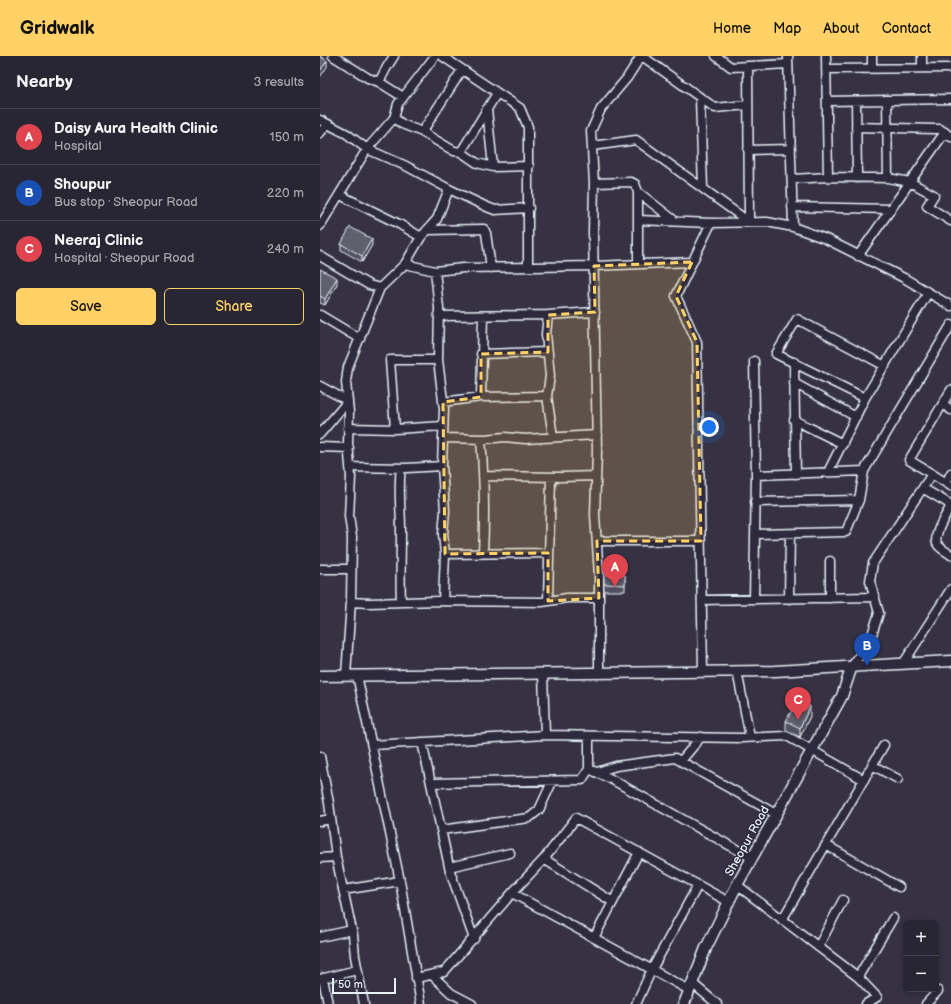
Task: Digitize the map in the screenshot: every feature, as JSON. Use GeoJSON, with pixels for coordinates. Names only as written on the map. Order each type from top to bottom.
{"type":"FeatureCollection","features":[{"type":"Feature","properties":{"kind":"street"},"geometry":{"type":"LineString","coordinates":[[333,56],[368,78],[379,82],[403,97]]}},
{"type":"Feature","properties":{"kind":"street"},"geometry":{"type":"LineString","coordinates":[[379,82],[394,56]]}},
{"type":"Feature","properties":{"kind":"street"},"geometry":{"type":"LineString","coordinates":[[320,226],[367,149],[394,118],[398,104],[435,56]]}},
{"type":"Feature","properties":{"kind":"street"},"geometry":{"type":"LineString","coordinates":[[442,56],[520,108],[528,127],[528,266]]}},
{"type":"Feature","properties":{"kind":"street"},"geometry":{"type":"LineString","coordinates":[[599,672],[599,598],[595,515],[597,435],[594,183],[591,131],[601,109],[627,78],[641,56],[715,108],[748,105]]}},
{"type":"Feature","properties":{"kind":"street"},"geometry":{"type":"LineString","coordinates":[[716,56],[731,67],[788,60],[793,227]]}},
{"type":"Feature","properties":{"kind":"street"},"geometry":{"type":"LineString","coordinates":[[826,56],[828,177]]}},
{"type":"Feature","properties":{"kind":"street"},"geometry":{"type":"LineString","coordinates":[[872,56],[872,68]]}},
{"type":"Feature","properties":{"kind":"street"},"geometry":{"type":"LineString","coordinates":[[922,56],[922,68]]}},
{"type":"Feature","properties":{"kind":"street"},"geometry":{"type":"LineString","coordinates":[[748,66],[749,222]]}},
{"type":"Feature","properties":{"kind":"street"},"geometry":{"type":"LineString","coordinates":[[826,69],[951,68]]}},
{"type":"Feature","properties":{"kind":"street"},"geometry":{"type":"LineString","coordinates":[[422,132],[462,70]]}},
{"type":"Feature","properties":{"kind":"street"},"geometry":{"type":"LineString","coordinates":[[461,152],[497,93]]}},
{"type":"Feature","properties":{"kind":"street"},"geometry":{"type":"LineString","coordinates":[[700,98],[703,188]]}},
{"type":"Feature","properties":{"kind":"street"},"geometry":{"type":"LineString","coordinates":[[827,101],[951,99]]}},
{"type":"Feature","properties":{"kind":"street"},"geometry":{"type":"LineString","coordinates":[[887,100],[888,178]]}},
{"type":"Feature","properties":{"kind":"street"},"geometry":{"type":"LineString","coordinates":[[856,101],[857,178]]}},
{"type":"Feature","properties":{"kind":"street"},"geometry":{"type":"LineString","coordinates":[[487,109],[493,167]]}},
{"type":"Feature","properties":{"kind":"street"},"geometry":{"type":"LineString","coordinates":[[394,118],[402,124],[422,132],[454,151],[461,152],[477,164],[493,167],[529,166]]}},
{"type":"Feature","properties":{"kind":"street"},"geometry":{"type":"LineString","coordinates":[[320,133],[323,122],[347,134],[367,149],[406,166],[487,208],[495,210],[529,208]]}},
{"type":"Feature","properties":{"kind":"street"},"geometry":{"type":"LineString","coordinates":[[856,127],[940,129],[948,134],[910,182],[858,256]]}},
{"type":"Feature","properties":{"kind":"street"},"geometry":{"type":"LineString","coordinates":[[592,146],[636,140],[749,222]]}},
{"type":"Feature","properties":{"kind":"street"},"geometry":{"type":"LineString","coordinates":[[748,150],[791,149]]}},
{"type":"Feature","properties":{"kind":"street"},"geometry":{"type":"LineString","coordinates":[[792,179],[828,177],[888,178],[910,182],[934,195],[926,206],[951,221]]}},
{"type":"Feature","properties":{"kind":"street"},"geometry":{"type":"LineString","coordinates":[[594,183],[631,182],[635,184],[638,192],[638,264]]}},
{"type":"Feature","properties":{"kind":"street"},"geometry":{"type":"LineString","coordinates":[[346,675],[351,602],[352,537],[348,516],[351,478],[346,382],[348,367],[380,288],[406,264],[421,237],[437,219],[449,189]]}},
{"type":"Feature","properties":{"kind":"street"},"geometry":{"type":"LineString","coordinates":[[638,192],[675,222]]}},
{"type":"Feature","properties":{"kind":"street"},"geometry":{"type":"LineString","coordinates":[[340,195],[399,224],[421,237]]}},
{"type":"Feature","properties":{"kind":"street"},"geometry":{"type":"LineString","coordinates":[[792,207],[891,209]]}},
{"type":"Feature","properties":{"kind":"street"},"geometry":{"type":"LineString","coordinates":[[638,220],[711,223],[766,222],[793,227],[826,239],[904,278],[951,306]]}},
{"type":"Feature","properties":{"kind":"street"},"geometry":{"type":"LineString","coordinates":[[703,671],[697,342],[676,296],[711,223]]}},
{"type":"Feature","properties":{"kind":"street"},"geometry":{"type":"LineString","coordinates":[[427,230],[484,229],[486,233],[491,268]]}},
{"type":"Feature","properties":{"kind":"street"},"geometry":{"type":"LineString","coordinates":[[320,256],[369,285],[380,288]]}},
{"type":"Feature","properties":{"kind":"street"},"geometry":{"type":"LineString","coordinates":[[406,264],[435,271],[463,268],[594,266],[692,262]]}},
{"type":"Feature","properties":{"kind":"street"},"geometry":{"type":"LineString","coordinates":[[435,271],[438,316],[438,360],[443,402],[442,466],[445,511],[443,534],[445,554],[443,601]]}},
{"type":"Feature","properties":{"kind":"street"},"geometry":{"type":"LineString","coordinates":[[828,472],[865,398],[886,366],[928,293]]}},
{"type":"Feature","properties":{"kind":"street"},"geometry":{"type":"LineString","coordinates":[[438,316],[483,316],[503,314],[548,315],[595,312]]}},
{"type":"Feature","properties":{"kind":"street"},"geometry":{"type":"LineString","coordinates":[[320,315],[360,339]]}},
{"type":"Feature","properties":{"kind":"street"},"geometry":{"type":"LineString","coordinates":[[548,315],[546,334],[550,376],[547,396],[552,437]]}},
{"type":"Feature","properties":{"kind":"street"},"geometry":{"type":"LineString","coordinates":[[481,397],[483,316]]}},
{"type":"Feature","properties":{"kind":"street"},"geometry":{"type":"LineString","coordinates":[[865,398],[776,354],[797,319],[886,366]]}},
{"type":"Feature","properties":{"kind":"street"},"geometry":{"type":"LineString","coordinates":[[755,534],[846,532],[859,500],[864,471],[951,325]]}},
{"type":"Feature","properties":{"kind":"street"},"geometry":{"type":"LineString","coordinates":[[481,354],[548,352]]}},
{"type":"Feature","properties":{"kind":"street"},"geometry":{"type":"LineString","coordinates":[[395,429],[390,360],[438,360]]}},
{"type":"Feature","properties":{"kind":"street"},"geometry":{"type":"LineString","coordinates":[[754,361],[756,475],[754,600]]}},
{"type":"Feature","properties":{"kind":"street"},"geometry":{"type":"LineString","coordinates":[[794,362],[796,474]]}},
{"type":"Feature","properties":{"kind":"street"},"geometry":{"type":"LineString","coordinates":[[794,383],[856,417]]}},
{"type":"Feature","properties":{"kind":"street"},"geometry":{"type":"LineString","coordinates":[[320,386],[348,402]]}},
{"type":"Feature","properties":{"kind":"street"},"geometry":{"type":"LineString","coordinates":[[951,390],[909,460],[949,484],[951,473]]}},
{"type":"Feature","properties":{"kind":"street"},"geometry":{"type":"LineString","coordinates":[[443,402],[481,397],[547,396]]}},
{"type":"Feature","properties":{"kind":"street"},"geometry":{"type":"LineString","coordinates":[[320,434],[348,402]]}},
{"type":"Feature","properties":{"kind":"street"},"geometry":{"type":"LineString","coordinates":[[943,404],[951,410]]}},
{"type":"Feature","properties":{"kind":"street"},"geometry":{"type":"LineString","coordinates":[[794,420],[843,444]]}},
{"type":"Feature","properties":{"kind":"street"},"geometry":{"type":"LineString","coordinates":[[348,428],[395,429],[443,426]]}},
{"type":"Feature","properties":{"kind":"street"},"geometry":{"type":"LineString","coordinates":[[443,438],[481,439],[505,437],[525,439],[597,435]]}},
{"type":"Feature","properties":{"kind":"street"},"geometry":{"type":"LineString","coordinates":[[481,439],[484,476],[485,526],[483,554]]}},
{"type":"Feature","properties":{"kind":"street"},"geometry":{"type":"LineString","coordinates":[[320,448],[349,448]]}},
{"type":"Feature","properties":{"kind":"street"},"geometry":{"type":"LineString","coordinates":[[350,467],[400,468],[442,466]]}},
{"type":"Feature","properties":{"kind":"street"},"geometry":{"type":"LineString","coordinates":[[400,468],[401,602]]}},
{"type":"Feature","properties":{"kind":"street"},"geometry":{"type":"LineString","coordinates":[[756,475],[864,471]]}},
{"type":"Feature","properties":{"kind":"street"},"geometry":{"type":"LineString","coordinates":[[852,666],[870,641],[879,613],[870,580],[873,563],[924,489],[932,474]]}},
{"type":"Feature","properties":{"kind":"street"},"geometry":{"type":"LineString","coordinates":[[484,476],[596,476]]}},
{"type":"Feature","properties":{"kind":"street"},"geometry":{"type":"LineString","coordinates":[[548,601],[551,477]]}},
{"type":"Feature","properties":{"kind":"street"},"geometry":{"type":"LineString","coordinates":[[924,489],[948,503],[950,507],[935,539],[938,545],[951,554]]}},
{"type":"Feature","properties":{"kind":"street"},"geometry":{"type":"LineString","coordinates":[[755,502],[859,500]]}},
{"type":"Feature","properties":{"kind":"street"},"geometry":{"type":"LineString","coordinates":[[789,599],[790,534]]}},
{"type":"Feature","properties":{"kind":"street"},"geometry":{"type":"LineString","coordinates":[[597,541],[700,541]]}},
{"type":"Feature","properties":{"kind":"street"},"geometry":{"type":"LineString","coordinates":[[445,554],[548,553]]}},
{"type":"Feature","properties":{"kind":"street"},"geometry":{"type":"LineString","coordinates":[[830,561],[830,598]]}},
{"type":"Feature","properties":{"kind":"street"},"geometry":{"type":"LineString","coordinates":[[320,569],[351,569]]}},
{"type":"Feature","properties":{"kind":"street"},"geometry":{"type":"LineString","coordinates":[[903,664],[951,589]]}},
{"type":"Feature","properties":{"kind":"street"},"geometry":{"type":"LineString","coordinates":[[702,600],[874,597]]}},
{"type":"Feature","properties":{"kind":"street"},"geometry":{"type":"LineString","coordinates":[[351,602],[490,602],[599,598]]}},
{"type":"Feature","properties":{"kind":"street"},"geometry":{"type":"LineString","coordinates":[[320,676],[775,671],[951,661]]}},
{"type":"Feature","properties":{"kind":"street","name":"Sheopur Road"},"geometry":{"type":"LineString","coordinates":[[684,1004],[706,948],[737,885],[842,696],[852,666]]}},
{"type":"Feature","properties":{"kind":"street"},"geometry":{"type":"LineString","coordinates":[[738,671],[750,737]]}},
{"type":"Feature","properties":{"kind":"street"},"geometry":{"type":"LineString","coordinates":[[543,673],[545,735]]}},
{"type":"Feature","properties":{"kind":"street"},"geometry":{"type":"LineString","coordinates":[[357,675],[400,881],[421,1004]]}},
{"type":"Feature","properties":{"kind":"street"},"geometry":{"type":"LineString","coordinates":[[372,745],[545,735],[701,737],[787,736],[864,780]]}},
{"type":"Feature","properties":{"kind":"street"},"geometry":{"type":"LineString","coordinates":[[432,783],[552,782],[582,780],[588,769],[589,736]]}},
{"type":"Feature","properties":{"kind":"street"},"geometry":{"type":"LineString","coordinates":[[681,761],[701,737]]}},
{"type":"Feature","properties":{"kind":"street"},"geometry":{"type":"LineString","coordinates":[[422,742],[449,867],[474,939]]}},
{"type":"Feature","properties":{"kind":"street"},"geometry":{"type":"LineString","coordinates":[[782,920],[884,745]]}},
{"type":"Feature","properties":{"kind":"street"},"geometry":{"type":"LineString","coordinates":[[320,756],[336,857],[352,930],[357,970],[364,1004]]}},
{"type":"Feature","properties":{"kind":"street"},"geometry":{"type":"LineString","coordinates":[[597,772],[616,766],[675,758],[776,814]]}},
{"type":"Feature","properties":{"kind":"street"},"geometry":{"type":"LineString","coordinates":[[872,764],[898,779]]}},
{"type":"Feature","properties":{"kind":"street"},"geometry":{"type":"LineString","coordinates":[[588,769],[597,772],[752,858]]}},
{"type":"Feature","properties":{"kind":"street"},"geometry":{"type":"LineString","coordinates":[[441,830],[529,818],[539,810],[552,782]]}},
{"type":"Feature","properties":{"kind":"street"},"geometry":{"type":"LineString","coordinates":[[416,978],[444,972],[474,939],[512,893],[544,860],[576,818],[729,902]]}},
{"type":"Feature","properties":{"kind":"street"},"geometry":{"type":"LineString","coordinates":[[320,821],[331,819]]}},
{"type":"Feature","properties":{"kind":"street"},"geometry":{"type":"LineString","coordinates":[[826,845],[899,888]]}},
{"type":"Feature","properties":{"kind":"street"},"geometry":{"type":"LineString","coordinates":[[594,938],[639,852]]}},
{"type":"Feature","properties":{"kind":"street"},"geometry":{"type":"LineString","coordinates":[[449,867],[510,853]]}},
{"type":"Feature","properties":{"kind":"street"},"geometry":{"type":"LineString","coordinates":[[320,858],[336,857]]}},
{"type":"Feature","properties":{"kind":"street"},"geometry":{"type":"LineString","coordinates":[[544,860],[613,902]]}},
{"type":"Feature","properties":{"kind":"street"},"geometry":{"type":"LineString","coordinates":[[343,890],[400,881]]}},
{"type":"Feature","properties":{"kind":"street"},"geometry":{"type":"LineString","coordinates":[[636,1004],[652,969],[698,884]]}},
{"type":"Feature","properties":{"kind":"street"},"geometry":{"type":"LineString","coordinates":[[737,885],[858,977],[876,997],[866,1004]]}},
{"type":"Feature","properties":{"kind":"street"},"geometry":{"type":"LineString","coordinates":[[512,893],[652,969],[691,986],[717,1004]]}},
{"type":"Feature","properties":{"kind":"street"},"geometry":{"type":"LineString","coordinates":[[818,946],[843,900]]}},
{"type":"Feature","properties":{"kind":"street"},"geometry":{"type":"LineString","coordinates":[[858,977],[893,918]]}},
{"type":"Feature","properties":{"kind":"street"},"geometry":{"type":"LineString","coordinates":[[320,937],[352,930]]}},
{"type":"Feature","properties":{"kind":"street"},"geometry":{"type":"LineString","coordinates":[[328,1004],[321,979],[357,970]]}},
{"type":"Feature","properties":{"kind":"street"},"geometry":{"type":"LineString","coordinates":[[432,975],[451,993],[472,1004]]}},
{"type":"Feature","properties":{"kind":"street"},"geometry":{"type":"LineString","coordinates":[[926,1004],[937,992]]}},
{"type":"Feature","properties":{"kind":"highlighted area"},"geometry":{"type":"Polygon","coordinates":[[[692,262],[676,296],[697,342],[701,541],[597,541],[599,598],[548,601],[548,553],[445,554],[443,402],[481,397],[481,354],[548,352],[548,315],[595,312],[594,266],[692,262]]]}},
{"type":"Feature","properties":{"kind":"building"},"geometry":{"type":"Polygon","coordinates":[[[320,56],[327,61],[320,71],[320,56]]]}},
{"type":"Feature","properties":{"kind":"building"},"geometry":{"type":"Polygon","coordinates":[[[350,227],[372,239],[362,256],[341,244],[350,227]]]}},
{"type":"Feature","properties":{"kind":"building"},"geometry":{"type":"Polygon","coordinates":[[[320,269],[337,278],[325,299],[320,296],[320,269]]]}},
{"type":"Feature","properties":{"kind":"building"},"geometry":{"type":"Polygon","coordinates":[[[604,574],[625,575],[625,585],[604,584],[604,574]]]}},
{"type":"Feature","properties":{"kind":"building"},"geometry":{"type":"Polygon","coordinates":[[[797,700],[810,706],[800,728],[786,721],[797,700]]]}},
{"type":"Feature","properties":{"kind":"place","name":"Daisy Aura Health Clinic"},"geometry":{"type":"Point","coordinates":[615,587]}},
{"type":"Feature","properties":{"kind":"place","name":"Shoupur"},"geometry":{"type":"Point","coordinates":[867,666]}},
{"type":"Feature","properties":{"kind":"place","name":"Neeraj Clinic"},"geometry":{"type":"Point","coordinates":[798,720]}}]}
